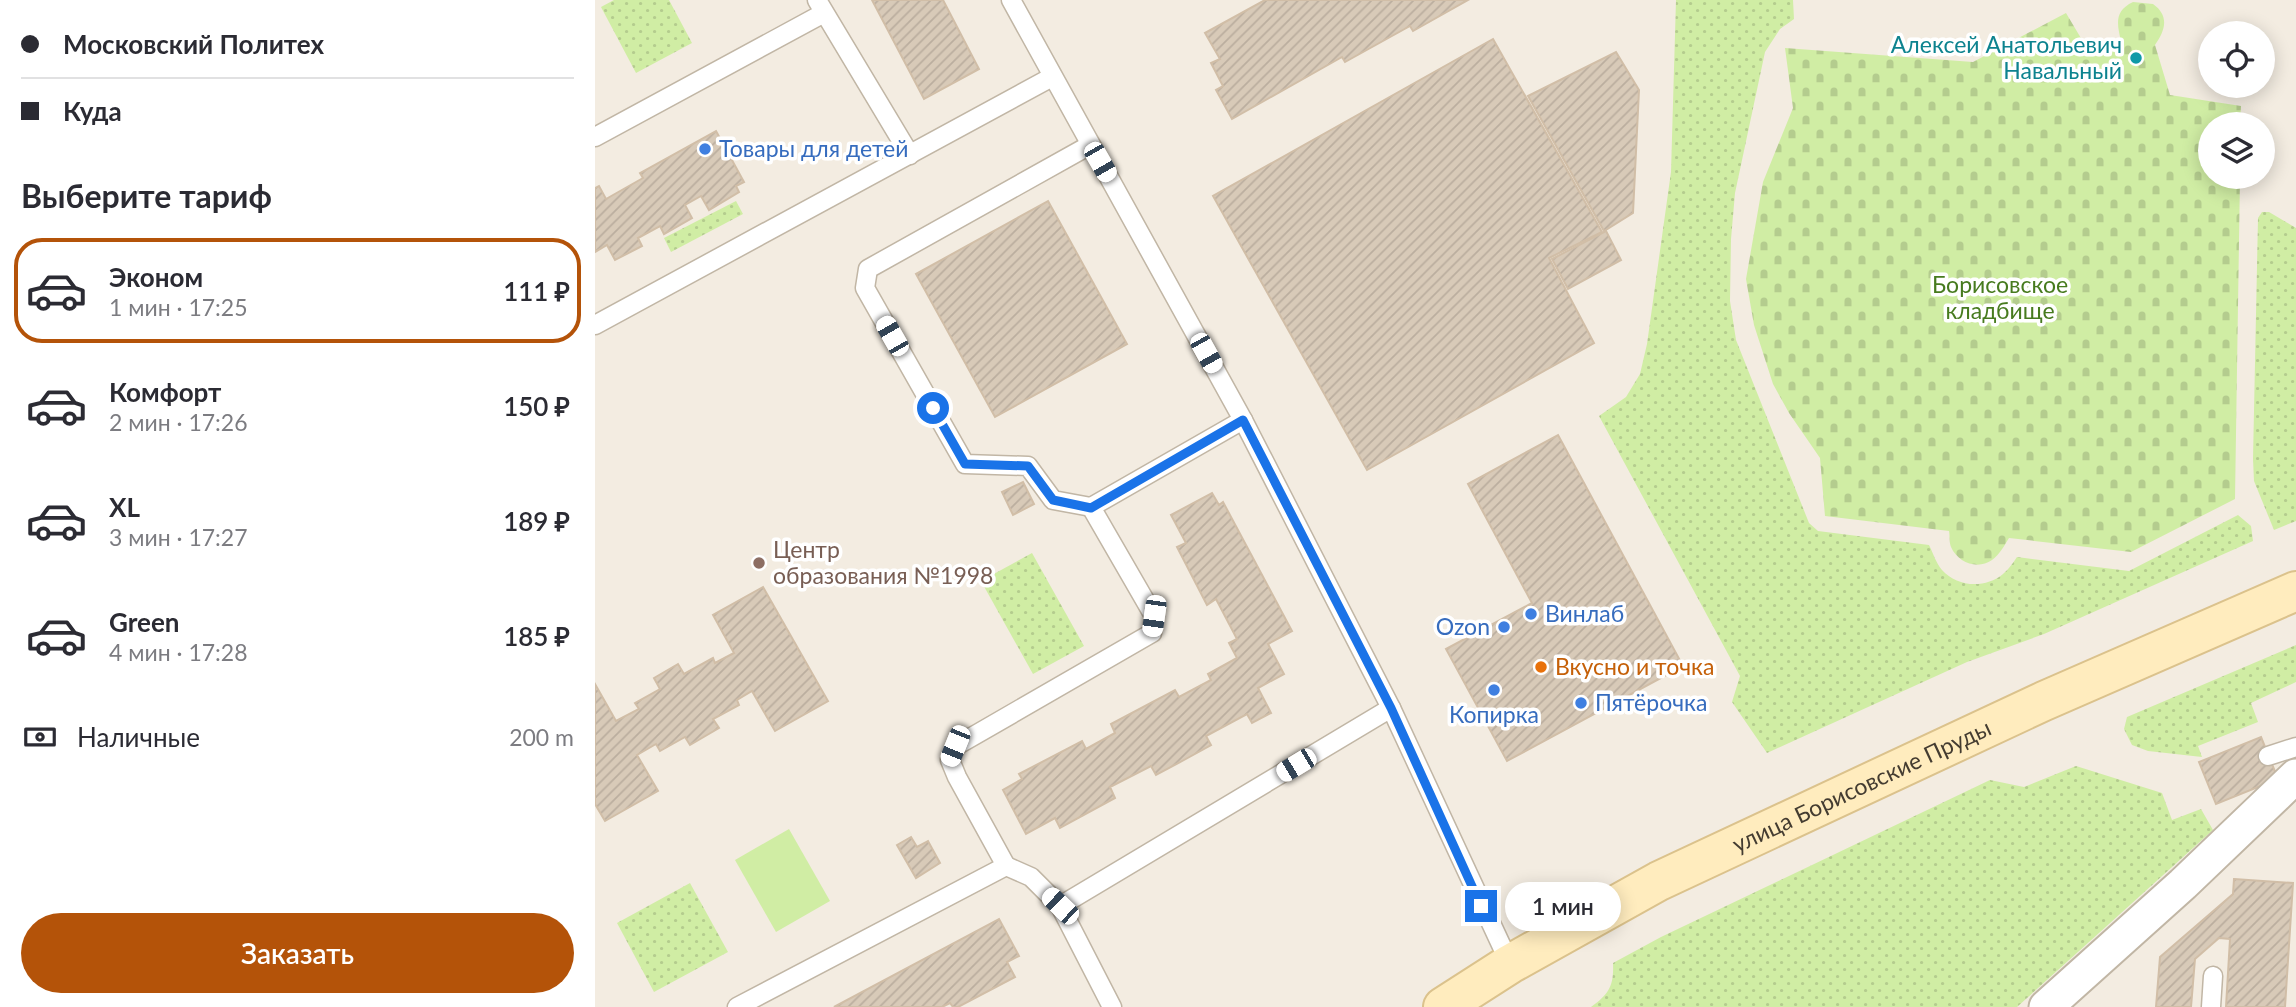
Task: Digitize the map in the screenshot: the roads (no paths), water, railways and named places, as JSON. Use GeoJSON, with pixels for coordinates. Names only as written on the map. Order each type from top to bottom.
{"type":"FeatureCollection","features":[{"type":"Feature","properties":{"kind":"main road","name":"улица Борисовские Пруды"},"geometry":{"type":"LineString","coordinates":[[1443,1007],[1510,964],[1659,881],[2044,701],[2296,591]]}},
{"type":"Feature","properties":{"kind":"street"},"geometry":{"type":"LineString","coordinates":[[2046,1007],[2173,893],[2296,776]]}},
{"type":"Feature","properties":{"kind":"lane"},"geometry":{"type":"LineString","coordinates":[[1011,0],[1243,420],[1391,708],[1510,964]]}},
{"type":"Feature","properties":{"kind":"lane"},"geometry":{"type":"LineString","coordinates":[[595,137],[821,6],[910,155]]}},
{"type":"Feature","properties":{"kind":"lane"},"geometry":{"type":"LineString","coordinates":[[595,325],[1052,77]]}},
{"type":"Feature","properties":{"kind":"lane"},"geometry":{"type":"LineString","coordinates":[[1090,145],[867,269],[865,288],[965,464],[1028,466],[1053,500],[1091,508],[1243,420]]}},
{"type":"Feature","properties":{"kind":"lane"},"geometry":{"type":"LineString","coordinates":[[1091,508],[1154,616],[1151,633],[955,746],[950,760],[1006,866],[1031,877],[1060,906],[1112,1007]]}},
{"type":"Feature","properties":{"kind":"lane"},"geometry":{"type":"LineString","coordinates":[[1060,906],[1391,708]]}},
{"type":"Feature","properties":{"kind":"lane"},"geometry":{"type":"LineString","coordinates":[[2268,756],[2296,747]]}},
{"type":"Feature","properties":{"kind":"lane"},"geometry":{"type":"LineString","coordinates":[[737,1007],[1006,866]]}},
{"type":"Feature","properties":{"kind":"lane"},"geometry":{"type":"LineString","coordinates":[[2211,1007],[2213,976]]}},
{"type":"Feature","properties":{"kind":"place","name":"Алексей Анатольевич Навальный"},"geometry":{"type":"Point","coordinates":[2136,58]}},
{"type":"Feature","properties":{"kind":"place","name":"Товары для детей"},"geometry":{"type":"Point","coordinates":[705,149]}},
{"type":"Feature","properties":{"kind":"place","name":"Центр образования №1998"},"geometry":{"type":"Point","coordinates":[759,563]}},
{"type":"Feature","properties":{"kind":"place","name":"Винлаб"},"geometry":{"type":"Point","coordinates":[1531,614]}},
{"type":"Feature","properties":{"kind":"place","name":"Ozon"},"geometry":{"type":"Point","coordinates":[1504,627]}},
{"type":"Feature","properties":{"kind":"place","name":"Вкусно и точка"},"geometry":{"type":"Point","coordinates":[1541,667]}},
{"type":"Feature","properties":{"kind":"place","name":"Копирка"},"geometry":{"type":"Point","coordinates":[1494,690]}},
{"type":"Feature","properties":{"kind":"place","name":"Пятёрочка"},"geometry":{"type":"Point","coordinates":[1581,703]}},
{"type":"Feature","properties":{"kind":"park label","name":"Борисовское кладбище"},"geometry":{"type":"Point","coordinates":[2000,298]}}]}
